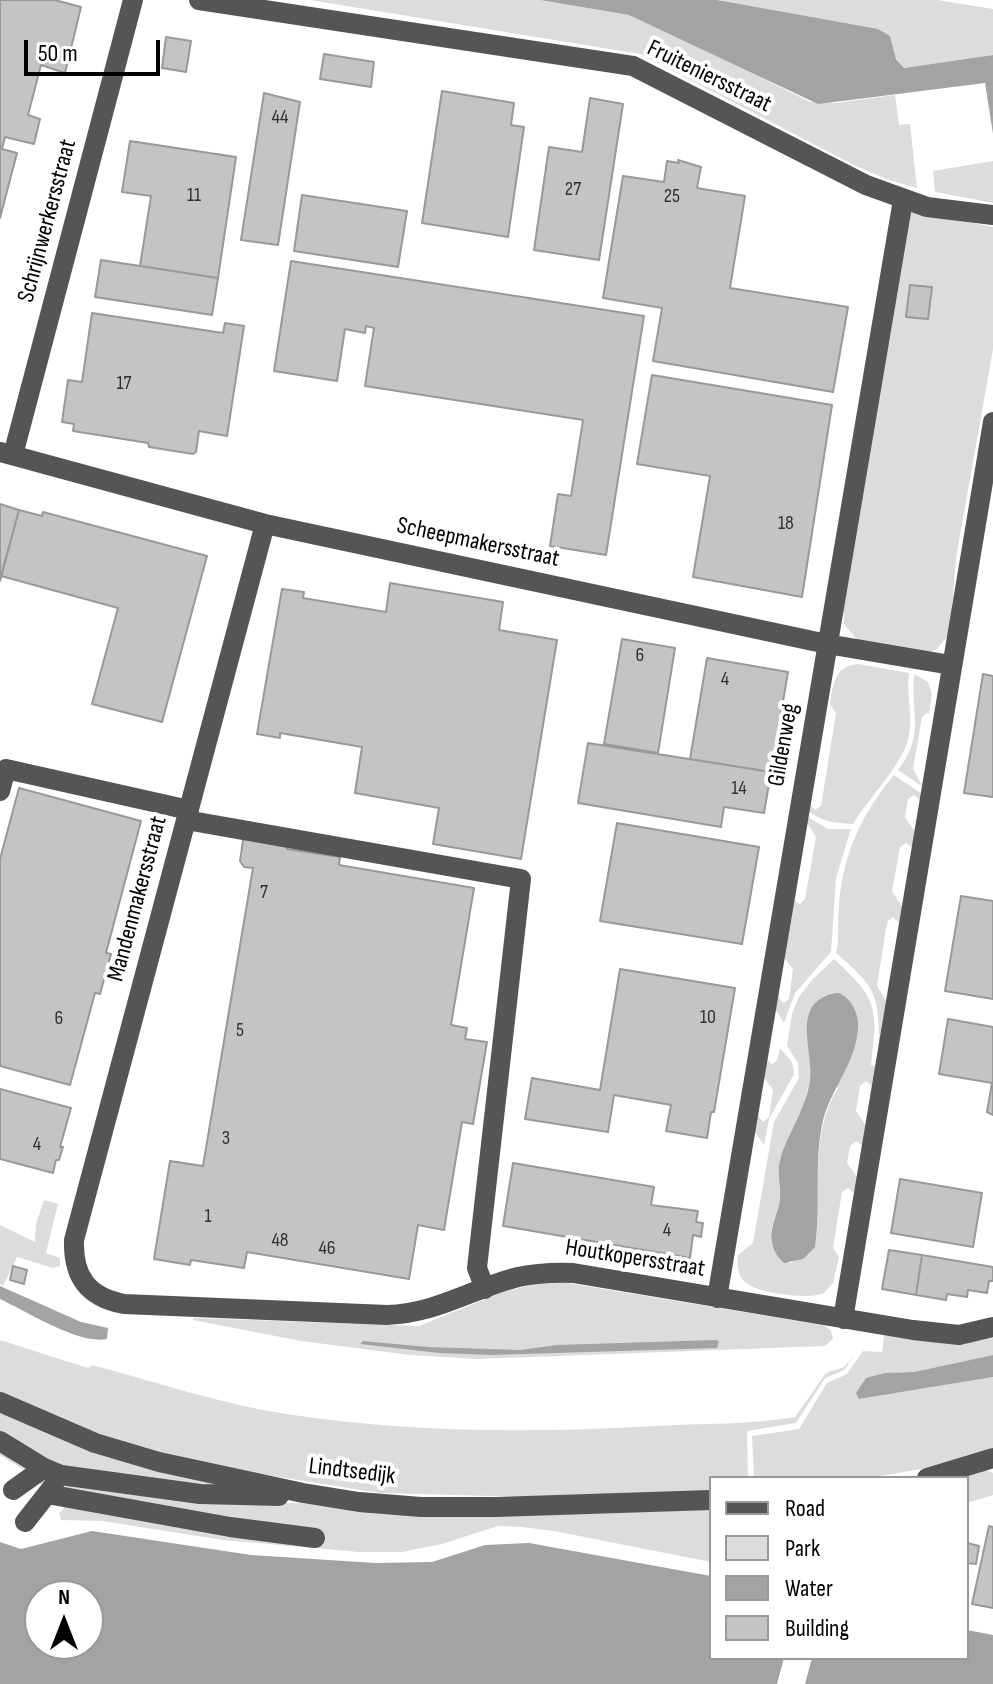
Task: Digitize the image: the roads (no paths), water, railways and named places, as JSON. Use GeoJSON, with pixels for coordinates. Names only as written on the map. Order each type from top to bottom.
{"type":"FeatureCollection","features":[{"type":"Feature","properties":{"kind":"street","name":"Schrijnwerkersstraat"},"geometry":{"type":"LineString","coordinates":[[7,454],[133,0]]}},
{"type":"Feature","properties":{"kind":"street","name":"Fruiteniersstraat"},"geometry":{"type":"LineString","coordinates":[[199,0],[633,66],[866,185],[927,207],[993,215]]}},
{"type":"Feature","properties":{"kind":"street","name":"Gildenweg"},"geometry":{"type":"LineString","coordinates":[[717,1298],[903,200]]}},
{"type":"Feature","properties":{"kind":"street"},"geometry":{"type":"LineString","coordinates":[[843,1319],[993,422]]}},
{"type":"Feature","properties":{"kind":"street","name":"Scheepmakersstraat"},"geometry":{"type":"LineString","coordinates":[[7,454],[265,524],[827,644],[951,665]]}},
{"type":"Feature","properties":{"kind":"street","name":"Mandenmakersstraat"},"geometry":{"type":"LineString","coordinates":[[86,1285],[78,1274],[74,1240],[265,524]]}},
{"type":"Feature","properties":{"kind":"street"},"geometry":{"type":"LineString","coordinates":[[0,791],[6,769],[188,815],[521,879],[477,1268],[485,1289]]}},
{"type":"Feature","properties":{"kind":"street","name":"Houtkopersstraat"},"geometry":{"type":"LineString","coordinates":[[86,1285],[100,1297],[124,1304],[387,1315],[427,1311],[516,1277],[560,1272],[959,1335],[993,1327]]}},
{"type":"Feature","properties":{"kind":"street","name":"Lindtsedijk"},"geometry":{"type":"LineString","coordinates":[[0,1402],[41,1422],[159,1462],[359,1502],[421,1507],[496,1507],[709,1500]]}},
{"type":"Feature","properties":{"kind":"street"},"geometry":{"type":"LineString","coordinates":[[0,1441],[52,1472],[238,1497],[303,1493]]}},
{"type":"Feature","properties":{"kind":"street"},"geometry":{"type":"LineString","coordinates":[[934,1476],[993,1458]]}},
{"type":"Feature","properties":{"kind":"street"},"geometry":{"type":"LineString","coordinates":[[13,1490],[52,1472]]}},
{"type":"Feature","properties":{"kind":"street"},"geometry":{"type":"LineString","coordinates":[[25,1522],[47,1494],[52,1472]]}},
{"type":"Feature","properties":{"kind":"street"},"geometry":{"type":"LineString","coordinates":[[47,1494],[315,1538]]}},
{"type":"Feature","properties":{"kind":"water"},"geometry":{"type":"Polygon","coordinates":[[[540,0],[717,0],[878,29],[890,36],[896,59],[904,68],[993,55],[993,134],[985,83],[818,104],[629,15],[540,0]]]}},
{"type":"Feature","properties":{"kind":"water"},"geometry":{"type":"Polygon","coordinates":[[[839,993],[854,1008],[858,1028],[853,1054],[830,1100],[822,1125],[815,1247],[803,1259],[784,1263],[773,1248],[771,1237],[780,1199],[780,1161],[810,1080],[807,1023],[812,1007],[828,995],[839,993]]]}},
{"type":"Feature","properties":{"kind":"water"},"geometry":{"type":"Polygon","coordinates":[[[0,1286],[81,1322],[108,1328],[107,1339],[82,1337],[38,1319],[0,1299],[0,1286]]]}},
{"type":"Feature","properties":{"kind":"water"},"geometry":{"type":"Polygon","coordinates":[[[363,1341],[520,1350],[557,1345],[719,1341],[717,1348],[492,1355],[439,1353],[360,1344],[363,1341]]]}},
{"type":"Feature","properties":{"kind":"water"},"geometry":{"type":"Polygon","coordinates":[[[993,1355],[993,1377],[859,1399],[856,1393],[866,1378],[885,1373],[914,1372],[993,1355]]]}},
{"type":"Feature","properties":{"kind":"water"},"geometry":{"type":"Polygon","coordinates":[[[92,1531],[251,1555],[375,1563],[432,1562],[485,1545],[529,1543],[709,1576],[709,1660],[783,1660],[777,1684],[0,1684],[0,1542],[21,1549],[92,1531]]]}},
{"type":"Feature","properties":{"kind":"water"},"geometry":{"type":"Polygon","coordinates":[[[969,1630],[993,1635],[993,1684],[805,1684],[811,1660],[969,1660],[969,1630]]]}}]}
